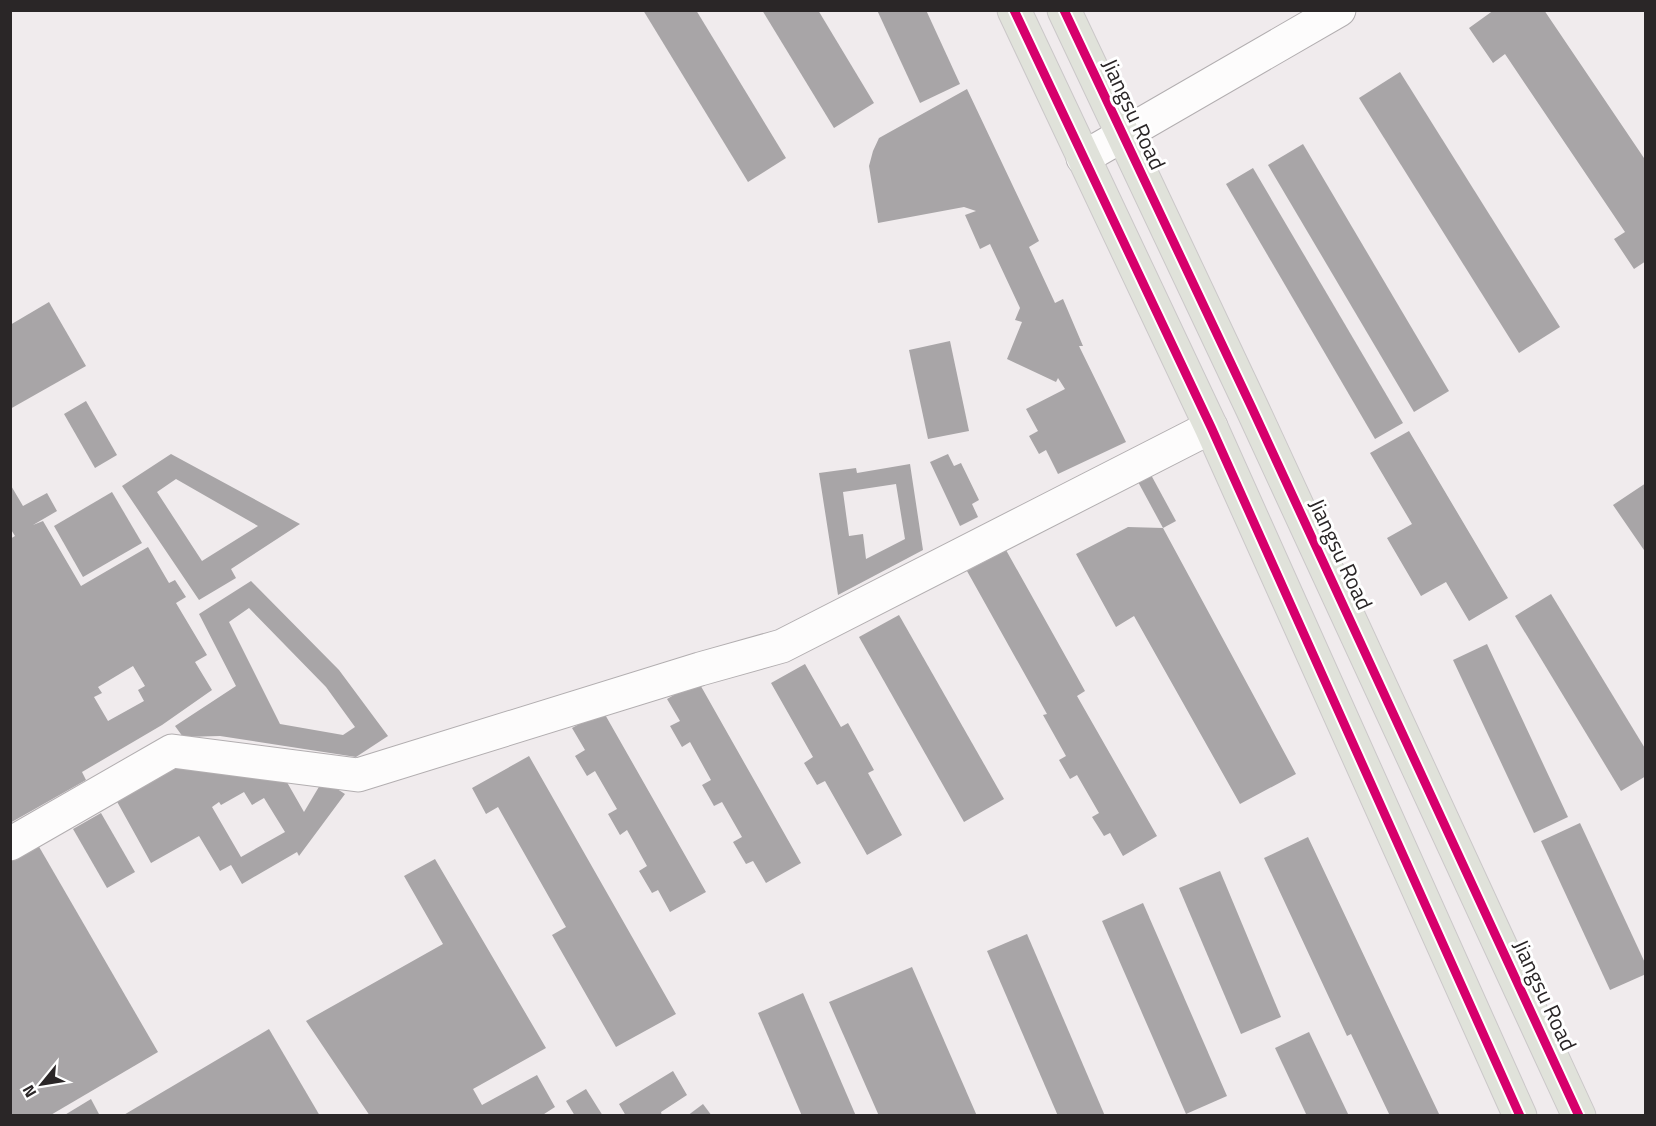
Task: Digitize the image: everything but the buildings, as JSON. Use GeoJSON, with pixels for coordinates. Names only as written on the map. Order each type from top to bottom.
{"type":"FeatureCollection","features":[{"type":"Feature","properties":{"kind":"highway"},"geometry":{"type":"LineString","coordinates":[[1014,10],[1211,427],[1520,1116]]}},
{"type":"Feature","properties":{"kind":"highway","name":"Jiangsu Road"},"geometry":{"type":"LineString","coordinates":[[1064,10],[1252,408],[1579,1116]]}},
{"type":"Feature","properties":{"kind":"street"},"geometry":{"type":"LineString","coordinates":[[1083,158],[1339,10]]}},
{"type":"Feature","properties":{"kind":"street"},"geometry":{"type":"LineString","coordinates":[[10,844],[172,750],[358,776],[782,646],[1211,427]]}},
{"type":"Feature","properties":{"kind":"cycle path"},"geometry":{"type":"LineString","coordinates":[[1014,10],[1211,427],[1520,1116]]}},
{"type":"Feature","properties":{"kind":"cycle path"},"geometry":{"type":"LineString","coordinates":[[1064,10],[1252,408],[1579,1116]]}}]}
